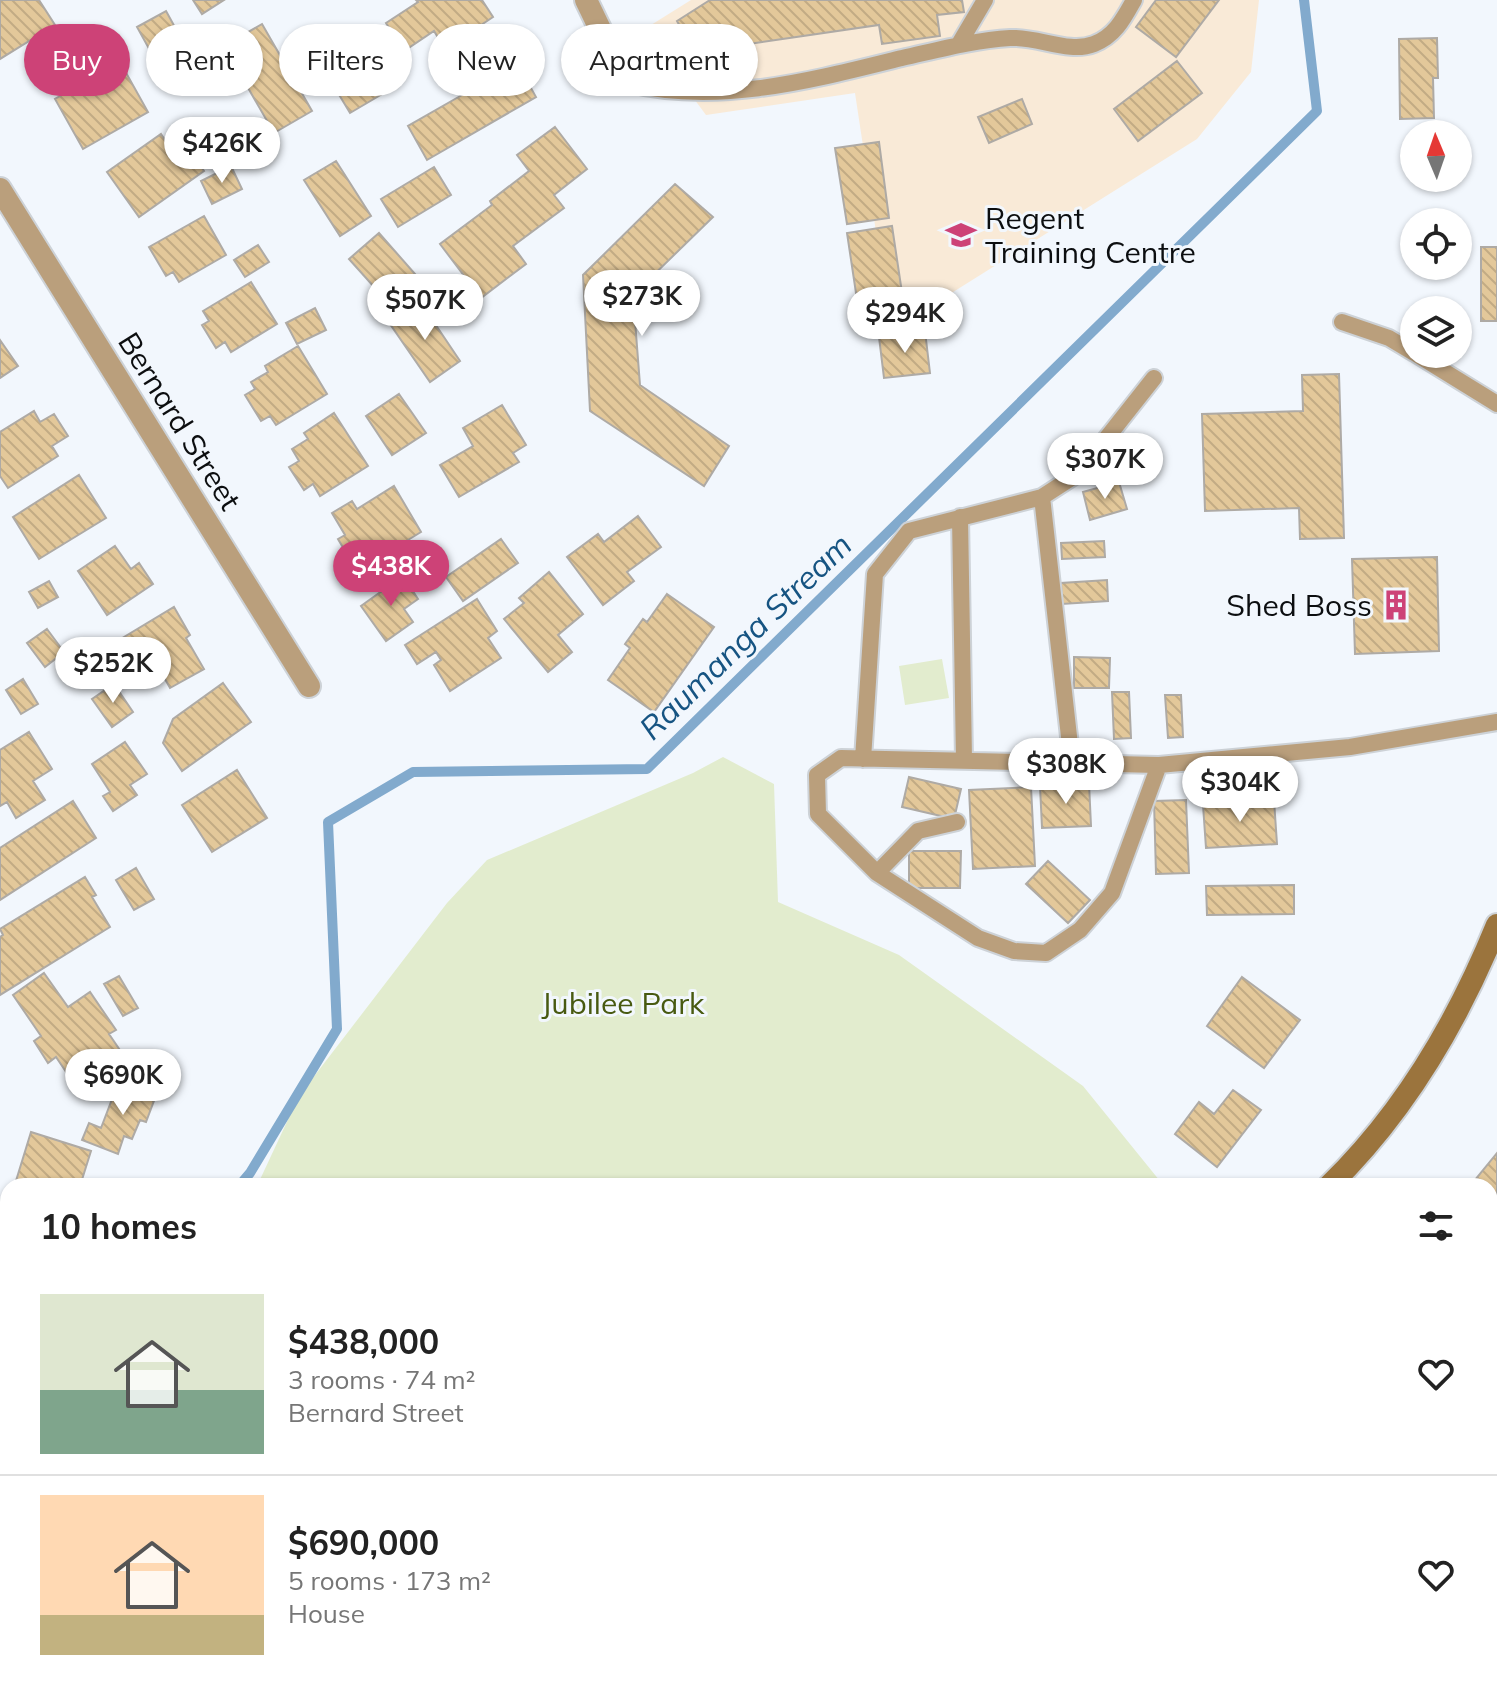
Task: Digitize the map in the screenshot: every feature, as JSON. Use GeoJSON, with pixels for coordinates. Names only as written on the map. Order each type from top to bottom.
{"type":"FeatureCollection","features":[{"type":"Feature","properties":{"kind":"main road"},"geometry":{"type":"LineString","coordinates":[[1336,1178],[1388,1119],[1437,1047],[1472,985],[1496,929]]}},
{"type":"Feature","properties":{"kind":"street"},"geometry":{"type":"LineString","coordinates":[[586,0],[598,24]]}},
{"type":"Feature","properties":{"kind":"street","name":"Bernard Street"},"geometry":{"type":"LineString","coordinates":[[0,189],[309,686]]}},
{"type":"Feature","properties":{"kind":"lane"},"geometry":{"type":"LineString","coordinates":[[959,44],[985,0]]}},
{"type":"Feature","properties":{"kind":"lane"},"geometry":{"type":"LineString","coordinates":[[758,87],[832,75],[959,44],[1034,38],[1083,47],[1094,44],[1119,27],[1134,0]]}},
{"type":"Feature","properties":{"kind":"lane"},"geometry":{"type":"LineString","coordinates":[[1342,322],[1400,345]]}},
{"type":"Feature","properties":{"kind":"lane"},"geometry":{"type":"LineString","coordinates":[[1438,368],[1497,404]]}},
{"type":"Feature","properties":{"kind":"lane"},"geometry":{"type":"LineString","coordinates":[[863,759],[875,574],[909,531],[1042,497],[1079,473],[1154,378]]}},
{"type":"Feature","properties":{"kind":"lane"},"geometry":{"type":"LineString","coordinates":[[1042,497],[1072,763]]}},
{"type":"Feature","properties":{"kind":"lane"},"geometry":{"type":"LineString","coordinates":[[960,517],[964,760]]}},
{"type":"Feature","properties":{"kind":"lane"},"geometry":{"type":"LineString","coordinates":[[1159,765],[1112,893],[1080,930],[1046,953],[1014,951],[978,938],[877,873],[818,814],[817,775],[841,758],[1159,765],[1350,747],[1497,722]]}},
{"type":"Feature","properties":{"kind":"lane"},"geometry":{"type":"LineString","coordinates":[[877,873],[918,831],[957,822]]}},
{"type":"Feature","properties":{"kind":"shaded area","name":"Regent Training Centre"},"geometry":{"type":"Polygon","coordinates":[[[691,0],[1259,0],[1251,72],[1197,139],[891,331],[855,93],[706,115],[692,96],[758,96],[758,24],[653,24],[691,0]]]}},
{"type":"Feature","properties":{"kind":"green space"},"geometry":{"type":"Polygon","coordinates":[[[942,659],[949,698],[905,705],[899,666],[942,659]]]}},
{"type":"Feature","properties":{"kind":"green space","name":"Jubilee Park"},"geometry":{"type":"Polygon","coordinates":[[[723,757],[774,784],[778,902],[899,955],[1083,1086],[1158,1178],[261,1178],[299,1096],[447,903],[487,860],[693,773],[723,757]]]}},
{"type":"Feature","properties":{"kind":"building"},"geometry":{"type":"Polygon","coordinates":[[[0,0],[39,0],[54,24],[24,24],[24,44],[0,59],[0,0]]]}},
{"type":"Feature","properties":{"kind":"building"},"geometry":{"type":"Polygon","coordinates":[[[193,0],[224,0],[202,14],[193,0]]]}},
{"type":"Feature","properties":{"kind":"building"},"geometry":{"type":"Polygon","coordinates":[[[416,0],[482,0],[493,17],[482,24],[428,24],[428,35],[412,46],[412,24],[386,23],[418,2],[416,0]]]}},
{"type":"Feature","properties":{"kind":"building"},"geometry":{"type":"Polygon","coordinates":[[[710,0],[962,0],[964,12],[937,15],[940,36],[882,44],[879,25],[758,43],[758,24],[679,24],[677,21],[710,0]]]}},
{"type":"Feature","properties":{"kind":"building"},"geometry":{"type":"Polygon","coordinates":[[[1156,0],[1219,0],[1176,57],[1136,27],[1156,0]]]}},
{"type":"Feature","properties":{"kind":"building"},"geometry":{"type":"Polygon","coordinates":[[[166,11],[173,24],[146,24],[146,43],[137,27],[166,11]]]}},
{"type":"Feature","properties":{"kind":"building"},"geometry":{"type":"Polygon","coordinates":[[[263,26],[279,54],[279,96],[303,96],[312,111],[274,133],[253,96],[263,96],[263,26]]]}},
{"type":"Feature","properties":{"kind":"building"},"geometry":{"type":"Polygon","coordinates":[[[1437,38],[1438,78],[1433,78],[1434,118],[1400,119],[1399,39],[1437,38]]]}},
{"type":"Feature","properties":{"kind":"building"},"geometry":{"type":"Polygon","coordinates":[[[1177,61],[1202,93],[1138,141],[1114,109],[1177,61]]]}},
{"type":"Feature","properties":{"kind":"building"},"geometry":{"type":"Polygon","coordinates":[[[130,80],[148,112],[83,149],[55,99],[60,96],[130,96],[130,80]]]}},
{"type":"Feature","properties":{"kind":"building"},"geometry":{"type":"Polygon","coordinates":[[[340,96],[379,96],[350,113],[340,96]]]}},
{"type":"Feature","properties":{"kind":"building"},"geometry":{"type":"Polygon","coordinates":[[[460,96],[536,97],[427,160],[408,126],[460,96]]]}},
{"type":"Feature","properties":{"kind":"building"},"geometry":{"type":"Polygon","coordinates":[[[1022,99],[1032,124],[989,143],[978,117],[1022,99]]]}},
{"type":"Feature","properties":{"kind":"building"},"geometry":{"type":"Polygon","coordinates":[[[555,127],[587,169],[554,195],[564,208],[513,246],[526,264],[481,298],[440,244],[492,205],[490,201],[529,171],[517,155],[555,127]]]}},
{"type":"Feature","properties":{"kind":"building"},"geometry":{"type":"Polygon","coordinates":[[[161,134],[179,160],[191,152],[204,171],[139,217],[107,172],[161,134]]]}},
{"type":"Feature","properties":{"kind":"building"},"geometry":{"type":"Polygon","coordinates":[[[879,142],[889,218],[847,224],[835,148],[879,142]]]}},
{"type":"Feature","properties":{"kind":"building"},"geometry":{"type":"Polygon","coordinates":[[[336,161],[371,216],[340,236],[304,180],[336,161]]]}},
{"type":"Feature","properties":{"kind":"building"},"geometry":{"type":"Polygon","coordinates":[[[231,166],[242,189],[212,204],[201,181],[231,166]]]}},
{"type":"Feature","properties":{"kind":"building"},"geometry":{"type":"Polygon","coordinates":[[[434,167],[451,195],[398,227],[381,199],[434,167]]]}},
{"type":"Feature","properties":{"kind":"building"},"geometry":{"type":"Polygon","coordinates":[[[675,184],[713,217],[633,295],[640,385],[729,446],[704,486],[590,411],[583,275],[675,184]]]}},
{"type":"Feature","properties":{"kind":"building"},"geometry":{"type":"Polygon","coordinates":[[[204,216],[226,255],[179,282],[173,272],[166,276],[149,247],[204,216]]]}},
{"type":"Feature","properties":{"kind":"building"},"geometry":{"type":"Polygon","coordinates":[[[892,226],[904,306],[859,313],[847,233],[892,226]]]}},
{"type":"Feature","properties":{"kind":"building"},"geometry":{"type":"Polygon","coordinates":[[[379,233],[422,282],[393,308],[349,259],[379,233]]]}},
{"type":"Feature","properties":{"kind":"building"},"geometry":{"type":"Polygon","coordinates":[[[258,245],[269,262],[245,277],[234,260],[258,245]]]}},
{"type":"Feature","properties":{"kind":"building"},"geometry":{"type":"Polygon","coordinates":[[[1481,247],[1497,247],[1497,321],[1481,321],[1481,247]]]}},
{"type":"Feature","properties":{"kind":"building"},"geometry":{"type":"Polygon","coordinates":[[[251,282],[277,324],[231,352],[225,342],[216,348],[202,325],[209,321],[203,311],[251,282]]]}},
{"type":"Feature","properties":{"kind":"building"},"geometry":{"type":"Polygon","coordinates":[[[421,303],[460,361],[430,382],[390,324],[421,303]]]}},
{"type":"Feature","properties":{"kind":"building"},"geometry":{"type":"Polygon","coordinates":[[[315,308],[326,330],[297,344],[286,323],[315,308]]]}},
{"type":"Feature","properties":{"kind":"building"},"geometry":{"type":"Polygon","coordinates":[[[925,331],[930,373],[884,378],[879,337],[925,331]]]}},
{"type":"Feature","properties":{"kind":"building"},"geometry":{"type":"Polygon","coordinates":[[[0,340],[18,366],[0,378],[0,340]]]}},
{"type":"Feature","properties":{"kind":"building"},"geometry":{"type":"Polygon","coordinates":[[[298,346],[327,394],[276,425],[270,416],[261,421],[245,395],[255,389],[251,382],[268,372],[265,366],[298,346]]]}},
{"type":"Feature","properties":{"kind":"building"},"geometry":{"type":"Polygon","coordinates":[[[1339,374],[1344,538],[1300,539],[1299,508],[1205,511],[1202,414],[1303,411],[1302,375],[1339,374]]]}},
{"type":"Feature","properties":{"kind":"building"},"geometry":{"type":"Polygon","coordinates":[[[399,394],[426,433],[392,455],[366,416],[399,394]]]}},
{"type":"Feature","properties":{"kind":"building"},"geometry":{"type":"Polygon","coordinates":[[[502,405],[526,445],[513,453],[519,462],[459,497],[440,465],[473,446],[463,428],[502,405]]]}},
{"type":"Feature","properties":{"kind":"building"},"geometry":{"type":"Polygon","coordinates":[[[34,411],[40,422],[54,414],[68,436],[52,446],[58,456],[8,488],[0,476],[0,432],[34,411]]]}},
{"type":"Feature","properties":{"kind":"building"},"geometry":{"type":"Polygon","coordinates":[[[334,413],[368,466],[320,496],[313,484],[304,490],[289,467],[299,461],[292,449],[308,439],[304,433],[334,413]]]}},
{"type":"Feature","properties":{"kind":"building"},"geometry":{"type":"Polygon","coordinates":[[[79,475],[106,518],[39,559],[13,517],[79,475]]]}},
{"type":"Feature","properties":{"kind":"building"},"geometry":{"type":"Polygon","coordinates":[[[1119,482],[1127,509],[1090,520],[1083,492],[1119,482]]]}},
{"type":"Feature","properties":{"kind":"building"},"geometry":{"type":"Polygon","coordinates":[[[394,486],[421,532],[357,571],[338,539],[345,535],[332,513],[352,501],[357,509],[394,486]]]}},
{"type":"Feature","properties":{"kind":"building"},"geometry":{"type":"Polygon","coordinates":[[[638,516],[661,547],[627,572],[634,581],[603,605],[567,557],[598,534],[604,542],[638,516]]]}},
{"type":"Feature","properties":{"kind":"building"},"geometry":{"type":"Polygon","coordinates":[[[501,539],[518,563],[463,601],[446,577],[501,539]]]}},
{"type":"Feature","properties":{"kind":"building"},"geometry":{"type":"Polygon","coordinates":[[[1104,541],[1105,557],[1062,559],[1061,543],[1104,541]]]}},
{"type":"Feature","properties":{"kind":"building"},"geometry":{"type":"Polygon","coordinates":[[[115,546],[131,569],[139,563],[153,584],[107,615],[78,571],[115,546]]]}},
{"type":"Feature","properties":{"kind":"building","name":"Shed Boss"},"geometry":{"type":"Polygon","coordinates":[[[1437,557],[1439,651],[1355,654],[1352,559],[1437,557]]]}},
{"type":"Feature","properties":{"kind":"building"},"geometry":{"type":"Polygon","coordinates":[[[549,572],[583,614],[558,635],[572,652],[548,672],[504,619],[524,603],[519,598],[549,572]]]}},
{"type":"Feature","properties":{"kind":"building"},"geometry":{"type":"Polygon","coordinates":[[[403,576],[418,599],[404,609],[413,622],[386,641],[361,606],[403,576]]]}},
{"type":"Feature","properties":{"kind":"building"},"geometry":{"type":"Polygon","coordinates":[[[1107,580],[1108,601],[1062,604],[1061,583],[1107,580]]]}},
{"type":"Feature","properties":{"kind":"building"},"geometry":{"type":"Polygon","coordinates":[[[49,581],[58,597],[38,608],[29,592],[49,581]]]}},
{"type":"Feature","properties":{"kind":"building"},"geometry":{"type":"Polygon","coordinates":[[[667,594],[714,627],[654,712],[608,680],[630,648],[625,644],[643,619],[647,622],[667,594]]]}},
{"type":"Feature","properties":{"kind":"building"},"geometry":{"type":"Polygon","coordinates":[[[477,599],[497,631],[488,638],[501,658],[450,691],[434,665],[441,660],[436,652],[417,664],[405,645],[477,599]]]}},
{"type":"Feature","properties":{"kind":"building"},"geometry":{"type":"Polygon","coordinates":[[[174,607],[190,635],[186,638],[204,669],[170,688],[161,672],[139,685],[114,643],[174,607]]]}},
{"type":"Feature","properties":{"kind":"building"},"geometry":{"type":"Polygon","coordinates":[[[47,629],[64,652],[45,667],[27,643],[47,629]]]}},
{"type":"Feature","properties":{"kind":"building"},"geometry":{"type":"Polygon","coordinates":[[[1074,657],[1110,658],[1109,688],[1074,688],[1074,657]]]}},
{"type":"Feature","properties":{"kind":"building"},"geometry":{"type":"Polygon","coordinates":[[[23,679],[38,704],[21,714],[6,690],[23,679]]]}},
{"type":"Feature","properties":{"kind":"building"},"geometry":{"type":"Polygon","coordinates":[[[223,683],[251,722],[182,771],[163,743],[173,719],[223,683]]]}},
{"type":"Feature","properties":{"kind":"building"},"geometry":{"type":"Polygon","coordinates":[[[114,684],[133,712],[112,727],[92,699],[114,684]]]}},
{"type":"Feature","properties":{"kind":"building"},"geometry":{"type":"Polygon","coordinates":[[[1112,692],[1129,692],[1131,738],[1114,739],[1112,692]]]}},
{"type":"Feature","properties":{"kind":"building"},"geometry":{"type":"Polygon","coordinates":[[[1165,695],[1181,695],[1183,737],[1168,738],[1165,695]]]}},
{"type":"Feature","properties":{"kind":"building"},"geometry":{"type":"Polygon","coordinates":[[[29,732],[52,769],[33,781],[45,800],[16,818],[7,802],[0,806],[0,750],[29,732]]]}},
{"type":"Feature","properties":{"kind":"building"},"geometry":{"type":"Polygon","coordinates":[[[125,742],[147,774],[130,785],[137,795],[113,811],[103,796],[110,792],[92,764],[125,742]]]}},
{"type":"Feature","properties":{"kind":"building"},"geometry":{"type":"Polygon","coordinates":[[[237,770],[267,818],[212,852],[182,805],[237,770]]]}},
{"type":"Feature","properties":{"kind":"building"},"geometry":{"type":"Polygon","coordinates":[[[909,777],[961,789],[954,819],[902,807],[909,777]]]}},
{"type":"Feature","properties":{"kind":"building"},"geometry":{"type":"Polygon","coordinates":[[[1089,783],[1091,826],[1042,828],[1040,786],[1089,783]]]}},
{"type":"Feature","properties":{"kind":"building"},"geometry":{"type":"Polygon","coordinates":[[[1031,787],[1035,866],[973,869],[969,790],[1031,787]]]}},
{"type":"Feature","properties":{"kind":"building"},"geometry":{"type":"Polygon","coordinates":[[[1186,800],[1189,873],[1156,874],[1154,801],[1186,800]]]}},
{"type":"Feature","properties":{"kind":"building"},"geometry":{"type":"Polygon","coordinates":[[[1274,800],[1277,844],[1206,848],[1203,805],[1274,800]]]}},
{"type":"Feature","properties":{"kind":"building"},"geometry":{"type":"Polygon","coordinates":[[[73,801],[96,838],[0,900],[0,848],[73,801]]]}},
{"type":"Feature","properties":{"kind":"building"},"geometry":{"type":"Polygon","coordinates":[[[909,851],[961,851],[960,888],[909,888],[909,851]]]}},
{"type":"Feature","properties":{"kind":"building"},"geometry":{"type":"Polygon","coordinates":[[[1048,861],[1090,900],[1068,923],[1026,884],[1048,861]]]}},
{"type":"Feature","properties":{"kind":"building"},"geometry":{"type":"Polygon","coordinates":[[[136,868],[154,899],[134,910],[116,880],[136,868]]]}},
{"type":"Feature","properties":{"kind":"building"},"geometry":{"type":"Polygon","coordinates":[[[85,877],[96,895],[92,897],[110,927],[0,995],[0,937],[3,935],[0,929],[85,877]]]}},
{"type":"Feature","properties":{"kind":"building"},"geometry":{"type":"Polygon","coordinates":[[[1294,885],[1294,914],[1207,915],[1206,886],[1294,885]]]}},
{"type":"Feature","properties":{"kind":"building"},"geometry":{"type":"Polygon","coordinates":[[[44,973],[68,1007],[90,992],[116,1030],[109,1034],[126,1059],[79,1091],[56,1057],[48,1063],[34,1041],[41,1036],[13,995],[44,973]]]}},
{"type":"Feature","properties":{"kind":"building"},"geometry":{"type":"Polygon","coordinates":[[[119,976],[138,1008],[123,1016],[104,984],[119,976]]]}},
{"type":"Feature","properties":{"kind":"building"},"geometry":{"type":"Polygon","coordinates":[[[1242,977],[1300,1020],[1264,1068],[1207,1026],[1242,977]]]}},
{"type":"Feature","properties":{"kind":"building"},"geometry":{"type":"Polygon","coordinates":[[[130,1079],[158,1090],[146,1122],[140,1120],[132,1139],[124,1136],[118,1154],[82,1140],[89,1123],[101,1128],[114,1094],[123,1097],[130,1079]]]}},
{"type":"Feature","properties":{"kind":"building"},"geometry":{"type":"Polygon","coordinates":[[[1233,1090],[1261,1110],[1217,1167],[1175,1134],[1199,1102],[1214,1114],[1233,1090]]]}},
{"type":"Feature","properties":{"kind":"building"},"geometry":{"type":"Polygon","coordinates":[[[31,1132],[91,1151],[83,1178],[17,1178],[31,1132]]]}},
{"type":"Feature","properties":{"kind":"building"},"geometry":{"type":"Polygon","coordinates":[[[1497,1153],[1497,1178],[1477,1178],[1497,1153]]]}},
{"type":"Feature","properties":{"kind":"waterway","name":"Raumanga Stream"},"geometry":{"type":"LineString","coordinates":[[246,1178],[337,1029],[328,822],[413,772],[647,769],[1317,111],[1304,0]]}},
{"type":"Feature","properties":{"kind":"place","name":"Regent Training Centre"},"geometry":{"type":"Point","coordinates":[961,235]}},
{"type":"Feature","properties":{"kind":"place","name":"Shed Boss"},"geometry":{"type":"Point","coordinates":[1396,605]}}]}
